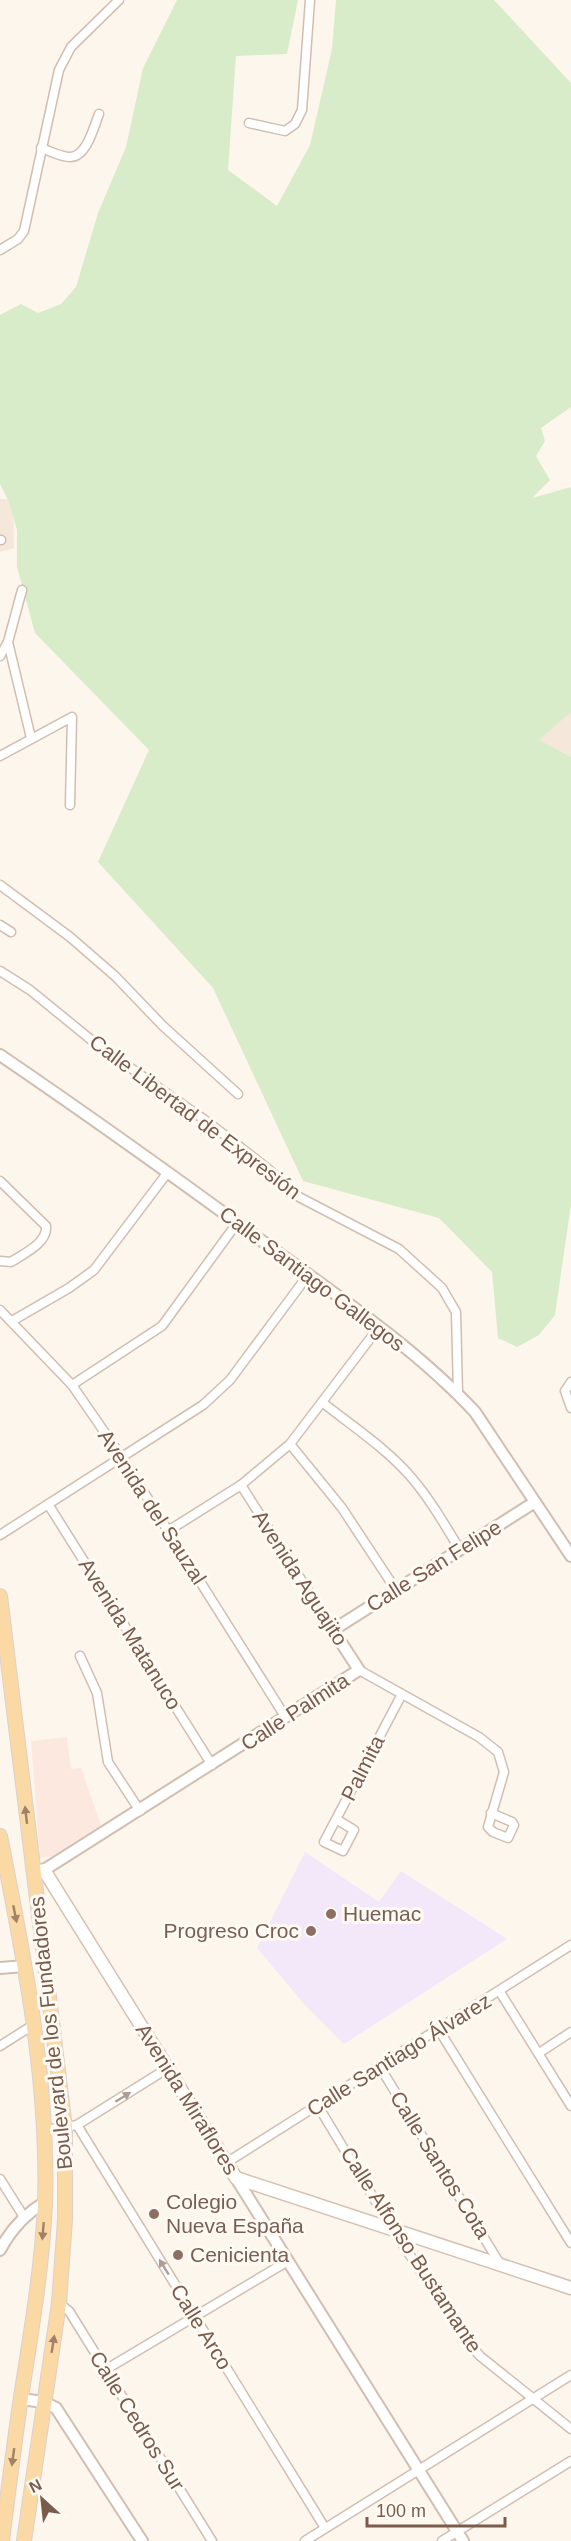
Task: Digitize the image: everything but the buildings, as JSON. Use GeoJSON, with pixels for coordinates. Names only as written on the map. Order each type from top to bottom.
{"type":"FeatureCollection","features":[{"type":"Feature","properties":{"kind":"main road","name":"Boulevard de los Fundadores"},"geometry":{"type":"LineString","coordinates":[[0,1596],[39,1872],[48,1982],[71,2127],[59,2303],[24,2541]]}},
{"type":"Feature","properties":{"kind":"main road","name":"Boulevard de los Fundadores"},"geometry":{"type":"LineString","coordinates":[[0,1836],[25,1966],[45,2130],[45,2202],[35,2310],[2,2541]]}},
{"type":"Feature","properties":{"kind":"main road","name":"Avenida Miraflores"},"geometry":{"type":"LineString","coordinates":[[39,1872],[168,2068],[236,2178]]}},
{"type":"Feature","properties":{"kind":"main road"},"geometry":{"type":"LineString","coordinates":[[25,1966],[42,1974],[48,1982]]}},
{"type":"Feature","properties":{"kind":"main road"},"geometry":{"type":"LineString","coordinates":[[236,2178],[571,2288]]}},
{"type":"Feature","properties":{"kind":"street"},"geometry":{"type":"LineString","coordinates":[[0,250],[18,239],[24,231],[59,70],[64,58],[83,34],[119,0]]}},
{"type":"Feature","properties":{"kind":"street"},"geometry":{"type":"LineString","coordinates":[[249,123],[285,131],[296,124],[302,110],[310,0]]}},
{"type":"Feature","properties":{"kind":"street"},"geometry":{"type":"LineString","coordinates":[[41,148],[70,157],[76,156],[83,150],[99,114]]}},
{"type":"Feature","properties":{"kind":"street"},"geometry":{"type":"LineString","coordinates":[[0,656],[8,642],[21,590]]}},
{"type":"Feature","properties":{"kind":"street"},"geometry":{"type":"LineString","coordinates":[[8,642],[31,738]]}},
{"type":"Feature","properties":{"kind":"street"},"geometry":{"type":"LineString","coordinates":[[0,756],[72,717],[70,805]]}},
{"type":"Feature","properties":{"kind":"street"},"geometry":{"type":"LineString","coordinates":[[0,885],[70,937],[116,976],[163,1026],[238,1094]]}},
{"type":"Feature","properties":{"kind":"street"},"geometry":{"type":"LineString","coordinates":[[0,925],[11,932]]}},
{"type":"Feature","properties":{"kind":"street","name":"Calle Libertad de Expresión"},"geometry":{"type":"LineString","coordinates":[[0,971],[30,990],[95,1043],[209,1123],[267,1168],[299,1197],[399,1249],[442,1288],[456,1312],[458,1394]]}},
{"type":"Feature","properties":{"kind":"street","name":"Calle Santiago Gallegos"},"geometry":{"type":"LineString","coordinates":[[0,1055],[99,1122],[379,1327],[458,1394],[475,1412],[571,1556]]}},
{"type":"Feature","properties":{"kind":"street"},"geometry":{"type":"LineString","coordinates":[[12,1320],[69,1288],[94,1270],[168,1172]]}},
{"type":"Feature","properties":{"kind":"street"},"geometry":{"type":"LineString","coordinates":[[0,1181],[46,1226],[47,1233],[44,1239],[11,1263],[0,1261]]}},
{"type":"Feature","properties":{"kind":"street"},"geometry":{"type":"LineString","coordinates":[[72,1385],[162,1326],[237,1223]]}},
{"type":"Feature","properties":{"kind":"street"},"geometry":{"type":"LineString","coordinates":[[0,1535],[203,1405],[230,1380],[308,1275]]}},
{"type":"Feature","properties":{"kind":"street","name":"Avenida del Sauzal"},"geometry":{"type":"LineString","coordinates":[[0,1310],[72,1385],[121,1456],[286,1718]]}},
{"type":"Feature","properties":{"kind":"street"},"geometry":{"type":"LineString","coordinates":[[168,1531],[241,1485],[290,1443],[379,1327]]}},
{"type":"Feature","properties":{"kind":"street"},"geometry":{"type":"LineString","coordinates":[[571,1383],[565,1391],[571,1408]]}},
{"type":"Feature","properties":{"kind":"street"},"geometry":{"type":"LineString","coordinates":[[322,1402],[386,1452],[410,1476],[438,1514],[460,1550]]}},
{"type":"Feature","properties":{"kind":"street"},"geometry":{"type":"LineString","coordinates":[[290,1443],[342,1508],[396,1590]]}},
{"type":"Feature","properties":{"kind":"street","name":"Avenida Aguajito"},"geometry":{"type":"LineString","coordinates":[[241,1485],[359,1670]]}},
{"type":"Feature","properties":{"kind":"street","name":"Calle San Felipe"},"geometry":{"type":"LineString","coordinates":[[333,1630],[535,1502]]}},
{"type":"Feature","properties":{"kind":"street","name":"Avenida Matanuco"},"geometry":{"type":"LineString","coordinates":[[48,1504],[212,1765]]}},
{"type":"Feature","properties":{"kind":"street"},"geometry":{"type":"LineString","coordinates":[[80,1656],[98,1693],[108,1762],[140,1811]]}},
{"type":"Feature","properties":{"kind":"street","name":"Calle Palmita"},"geometry":{"type":"LineString","coordinates":[[39,1872],[140,1811],[359,1670],[480,1737],[498,1752],[504,1772],[490,1816]]}},
{"type":"Feature","properties":{"kind":"street","name":"Palmita"},"geometry":{"type":"LineString","coordinates":[[336,1820],[354,1830],[343,1851],[324,1842],[402,1694]]}},
{"type":"Feature","properties":{"kind":"street","name":"Calle Santiago Álvarez"},"geometry":{"type":"LineString","coordinates":[[226,2163],[500,1992],[571,1945]]}},
{"type":"Feature","properties":{"kind":"street"},"geometry":{"type":"LineString","coordinates":[[0,1968],[25,1966]]}},
{"type":"Feature","properties":{"kind":"street"},"geometry":{"type":"LineString","coordinates":[[500,1992],[571,2106]]}},
{"type":"Feature","properties":{"kind":"street"},"geometry":{"type":"LineString","coordinates":[[0,2046],[33,2025]]}},
{"type":"Feature","properties":{"kind":"street"},"geometry":{"type":"LineString","coordinates":[[439,2030],[571,2243]]}},
{"type":"Feature","properties":{"kind":"street"},"geometry":{"type":"LineString","coordinates":[[539,2053],[571,2032]]}},
{"type":"Feature","properties":{"kind":"street","name":"Calle Santos Cota"},"geometry":{"type":"LineString","coordinates":[[380,2067],[500,2264]]}},
{"type":"Feature","properties":{"kind":"street"},"geometry":{"type":"LineString","coordinates":[[45,2130],[71,2127],[168,2068]]}},
{"type":"Feature","properties":{"kind":"street","name":"Calle Alfonso Bustamante"},"geometry":{"type":"LineString","coordinates":[[318,2106],[393,2230],[471,2346],[480,2356],[571,2429]]}},
{"type":"Feature","properties":{"kind":"street","name":"Calle Arco"},"geometry":{"type":"LineString","coordinates":[[71,2127],[195,2317],[326,2528]]}},
{"type":"Feature","properties":{"kind":"street","name":"Avenida Miraflores"},"geometry":{"type":"LineString","coordinates":[[236,2178],[460,2536]]}},
{"type":"Feature","properties":{"kind":"street"},"geometry":{"type":"LineString","coordinates":[[0,2179],[24,2217]]}},
{"type":"Feature","properties":{"kind":"street"},"geometry":{"type":"LineString","coordinates":[[0,2250],[7,2236],[24,2217],[45,2202]]}},
{"type":"Feature","properties":{"kind":"street"},"geometry":{"type":"LineString","coordinates":[[105,2370],[288,2261]]}},
{"type":"Feature","properties":{"kind":"street","name":"Calle Cedros Sur"},"geometry":{"type":"LineString","coordinates":[[59,2303],[69,2311],[212,2541]]}},
{"type":"Feature","properties":{"kind":"street"},"geometry":{"type":"LineString","coordinates":[[305,2541],[571,2375]]}},
{"type":"Feature","properties":{"kind":"street"},"geometry":{"type":"LineString","coordinates":[[21,2399],[44,2402],[56,2408],[142,2541]]}},
{"type":"Feature","properties":{"kind":"street"},"geometry":{"type":"LineString","coordinates":[[442,2541],[460,2536],[571,2461]]}},
{"type":"Feature","properties":{"kind":"shaded area"},"geometry":{"type":"Polygon","coordinates":[[[0,499],[13,499],[14,548],[0,552],[0,499]]]}},
{"type":"Feature","properties":{"kind":"shaded area"},"geometry":{"type":"Polygon","coordinates":[[[571,700],[571,765],[535,744],[571,700]]]}},
{"type":"Feature","properties":{"kind":"shaded area"},"geometry":{"type":"Polygon","coordinates":[[[67,1737],[71,1769],[81,1768],[101,1825],[52,1856],[40,1858],[31,1741],[67,1737]]]}},
{"type":"Feature","properties":{"kind":"shaded area"},"geometry":{"type":"Polygon","coordinates":[[[305,1852],[379,1902],[401,1871],[507,1939],[344,2044],[305,2005],[257,1948],[305,1852]]]}},
{"type":"Feature","properties":{"kind":"green space"},"geometry":{"type":"Polygon","coordinates":[[[177,0],[298,0],[287,54],[236,56],[228,170],[277,206],[310,145],[332,49],[336,0],[494,0],[571,83],[571,407],[541,428],[545,441],[536,456],[550,480],[532,498],[571,487],[571,712],[539,740],[571,757],[571,1204],[555,1315],[539,1335],[517,1347],[498,1338],[492,1272],[439,1218],[303,1181],[213,988],[98,862],[149,750],[35,633],[17,567],[17,530],[9,502],[0,484],[0,315],[21,304],[38,313],[61,304],[76,287],[98,213],[126,147],[143,68],[177,0]]]}},
{"type":"Feature","properties":{"kind":"place","name":"Huemac"},"geometry":{"type":"Point","coordinates":[331,1914]}},
{"type":"Feature","properties":{"kind":"place","name":"Progreso Croc"},"geometry":{"type":"Point","coordinates":[311,1931]}},
{"type":"Feature","properties":{"kind":"place","name":"Colegio Nueva España"},"geometry":{"type":"Point","coordinates":[154,2214]}},
{"type":"Feature","properties":{"kind":"place","name":"Cenicienta"},"geometry":{"type":"Point","coordinates":[178,2255]}}]}
